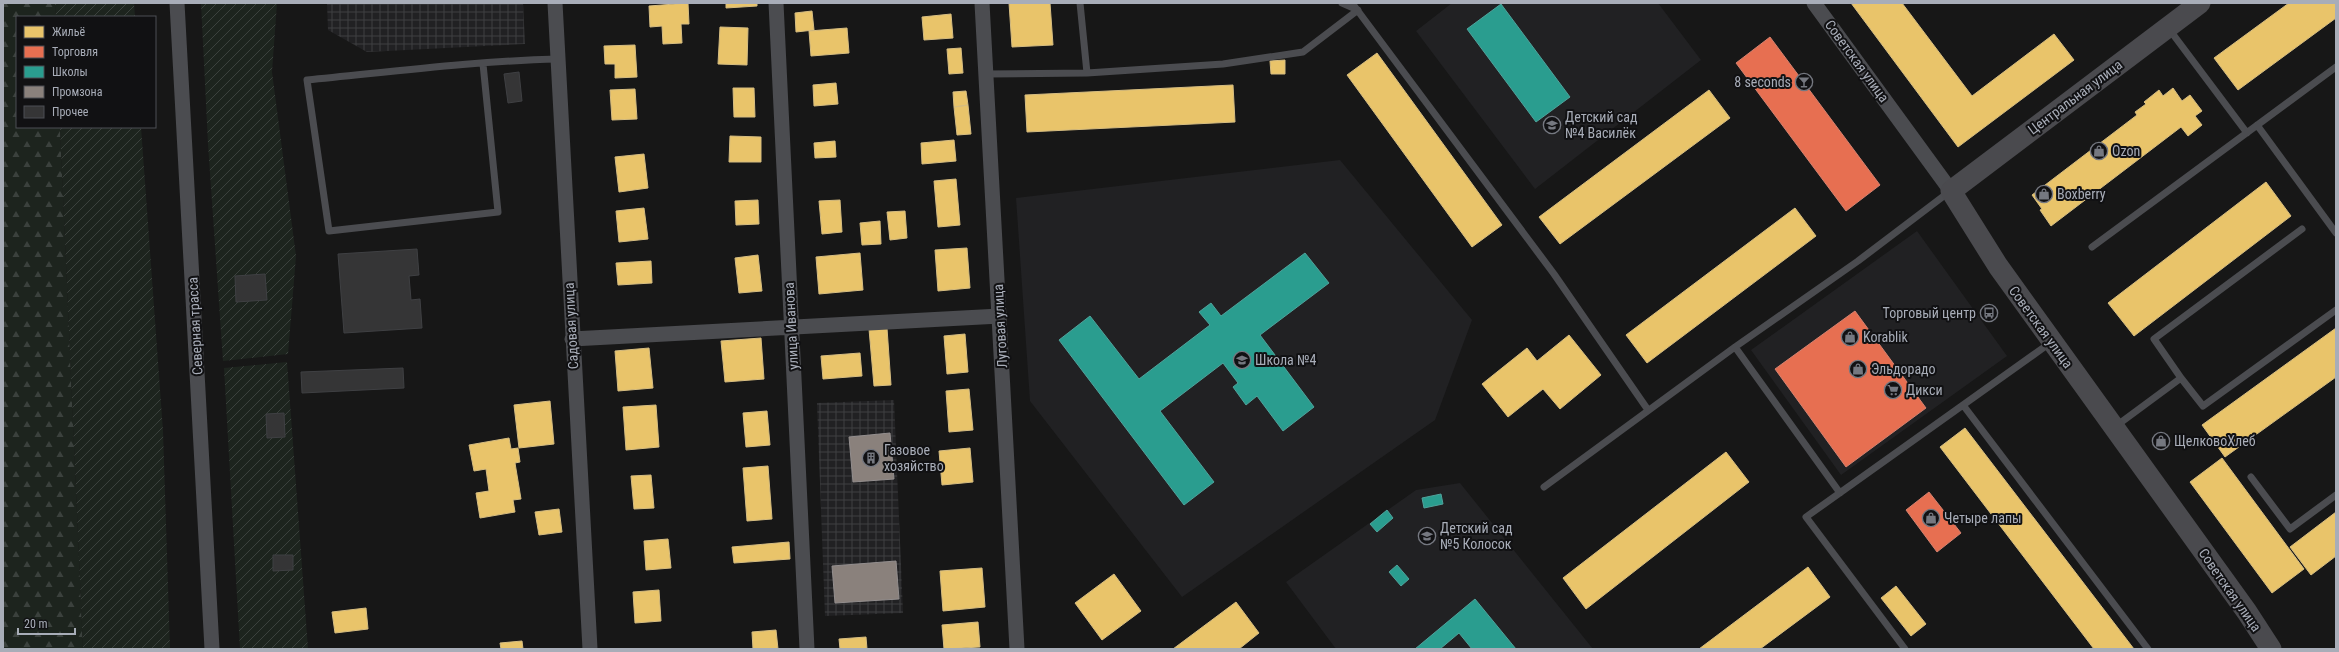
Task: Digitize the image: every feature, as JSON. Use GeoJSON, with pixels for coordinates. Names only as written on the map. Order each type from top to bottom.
{"type":"FeatureCollection","features":[{"type":"Feature","properties":{"kind":"street","name":"Северная трасса"},"geometry":{"type":"LineString","coordinates":[[177,3],[212,649]]}},
{"type":"Feature","properties":{"kind":"street","name":"Садовая улица"},"geometry":{"type":"LineString","coordinates":[[555,3],[572,339],[590,649]]}},
{"type":"Feature","properties":{"kind":"street","name":"улица Иванова"},"geometry":{"type":"LineString","coordinates":[[776,3],[807,649]]}},
{"type":"Feature","properties":{"kind":"street","name":"Луговая улица"},"geometry":{"type":"LineString","coordinates":[[982,3],[1017,649]]}},
{"type":"Feature","properties":{"kind":"street","name":"Советская улица"},"geometry":{"type":"LineString","coordinates":[[1814,3],[1951,191],[1998,266],[2247,612],[2271,649]]}},
{"type":"Feature","properties":{"kind":"street","name":"Центральная улица"},"geometry":{"type":"LineString","coordinates":[[1951,191],[2200,3]]}},
{"type":"Feature","properties":{"kind":"street"},"geometry":{"type":"LineString","coordinates":[[572,339],[1000,316]]}},
{"type":"Feature","properties":{"kind":"lane"},"geometry":{"type":"LineString","coordinates":[[1080,3],[1087,73]]}},
{"type":"Feature","properties":{"kind":"lane"},"geometry":{"type":"LineString","coordinates":[[1342,3],[1358,10]]}},
{"type":"Feature","properties":{"kind":"lane"},"geometry":{"type":"LineString","coordinates":[[1352,3],[1554,274],[1648,410]]}},
{"type":"Feature","properties":{"kind":"lane"},"geometry":{"type":"LineString","coordinates":[[986,74],[1087,73],[1223,64],[1303,52],[1358,10]]}},
{"type":"Feature","properties":{"kind":"lane"},"geometry":{"type":"LineString","coordinates":[[2167,28],[2246,133]]}},
{"type":"Feature","properties":{"kind":"lane"},"geometry":{"type":"LineString","coordinates":[[483,64],[498,212],[329,231],[307,80],[483,64],[558,59]]}},
{"type":"Feature","properties":{"kind":"lane"},"geometry":{"type":"LineString","coordinates":[[2092,247],[2336,67]]}},
{"type":"Feature","properties":{"kind":"lane"},"geometry":{"type":"LineString","coordinates":[[2257,125],[2336,233]]}},
{"type":"Feature","properties":{"kind":"lane"},"geometry":{"type":"LineString","coordinates":[[1544,487],[1735,346],[1858,261],[1951,191]]}},
{"type":"Feature","properties":{"kind":"lane"},"geometry":{"type":"LineString","coordinates":[[2302,229],[2154,340],[2203,406],[2336,310]]}},
{"type":"Feature","properties":{"kind":"lane"},"geometry":{"type":"LineString","coordinates":[[1905,649],[1806,517],[2052,341]]}},
{"type":"Feature","properties":{"kind":"lane"},"geometry":{"type":"LineString","coordinates":[[1735,346],[1840,493]]}},
{"type":"Feature","properties":{"kind":"lane"},"geometry":{"type":"LineString","coordinates":[[2114,427],[2181,378]]}},
{"type":"Feature","properties":{"kind":"lane"},"geometry":{"type":"LineString","coordinates":[[1963,405],[2148,649]]}},
{"type":"Feature","properties":{"kind":"lane"},"geometry":{"type":"LineString","coordinates":[[2251,477],[2290,529],[2336,494]]}},
{"type":"Feature","properties":{"kind":"shaded area"},"geometry":{"type":"Polygon","coordinates":[[[327,3],[523,3],[525,44],[367,52],[328,30],[327,3]]]}},
{"type":"Feature","properties":{"kind":"shaded area","name":"Детский сад №4 Василёк"},"geometry":{"type":"Polygon","coordinates":[[[1452,3],[1658,3],[1701,60],[1535,189],[1416,31],[1452,3]]]}},
{"type":"Feature","properties":{"kind":"shaded area","name":"Школа №4"},"geometry":{"type":"Polygon","coordinates":[[[1340,160],[1472,320],[1435,420],[1182,597],[1030,401],[1016,198],[1340,160]]]}},
{"type":"Feature","properties":{"kind":"shaded area"},"geometry":{"type":"Polygon","coordinates":[[[1917,231],[2007,356],[1841,475],[1751,350],[1917,231]]]}},
{"type":"Feature","properties":{"kind":"shaded area"},"geometry":{"type":"Polygon","coordinates":[[[894,400],[903,613],[825,616],[817,403],[894,400]]]}},
{"type":"Feature","properties":{"kind":"shaded area","name":"Детский сад №5 Колосок"},"geometry":{"type":"Polygon","coordinates":[[[1460,483],[1593,649],[1336,649],[1286,582],[1416,490],[1460,483]]]}},
{"type":"Feature","properties":{"kind":"green space"},"geometry":{"type":"Polygon","coordinates":[[[3,3],[55,3],[56,16],[16,16],[16,128],[60,128],[83,649],[3,649],[3,3]]]}},
{"type":"Feature","properties":{"kind":"green space"},"geometry":{"type":"Polygon","coordinates":[[[55,3],[134,3],[135,16],[56,16],[55,3]]]}},
{"type":"Feature","properties":{"kind":"green space"},"geometry":{"type":"Polygon","coordinates":[[[201,3],[277,3],[272,72],[296,256],[288,354],[223,361],[208,144],[201,3]]]}},
{"type":"Feature","properties":{"kind":"green space"},"geometry":{"type":"Polygon","coordinates":[[[60,128],[141,128],[163,431],[170,649],[83,649],[60,128]]]}},
{"type":"Feature","properties":{"kind":"green space"},"geometry":{"type":"Polygon","coordinates":[[[287,362],[308,649],[240,649],[224,368],[287,362]]]}},
{"type":"Feature","properties":{"kind":"building: Жильё"},"geometry":{"type":"Polygon","coordinates":[[[688,3],[689,24],[681,24],[682,43],[663,44],[662,26],[650,27],[649,6],[688,3]]]}},
{"type":"Feature","properties":{"kind":"building: Жильё"},"geometry":{"type":"Polygon","coordinates":[[[726,3],[757,3],[757,6],[726,8],[726,3]]]}},
{"type":"Feature","properties":{"kind":"building: Жильё"},"geometry":{"type":"Polygon","coordinates":[[[1009,3],[1050,3],[1053,45],[1012,47],[1009,3]]]}},
{"type":"Feature","properties":{"kind":"building: Жильё"},"geometry":{"type":"Polygon","coordinates":[[[1851,3],[1902,3],[1972,96],[2054,34],[2074,60],[1958,147],[1851,3]]]}},
{"type":"Feature","properties":{"kind":"building: Жильё"},"geometry":{"type":"Polygon","coordinates":[[[2289,3],[2336,3],[2336,18],[2238,90],[2214,58],[2289,3]]]}},
{"type":"Feature","properties":{"kind":"building: Жильё"},"geometry":{"type":"Polygon","coordinates":[[[812,11],[814,30],[796,32],[795,13],[812,11]]]}},
{"type":"Feature","properties":{"kind":"building: Жильё"},"geometry":{"type":"Polygon","coordinates":[[[951,14],[953,38],[924,40],[922,17],[951,14]]]}},
{"type":"Feature","properties":{"kind":"building: Жильё"},"geometry":{"type":"Polygon","coordinates":[[[720,27],[748,28],[747,65],[718,64],[720,27]]]}},
{"type":"Feature","properties":{"kind":"building: Жильё"},"geometry":{"type":"Polygon","coordinates":[[[847,28],[849,53],[811,56],[809,31],[847,28]]]}},
{"type":"Feature","properties":{"kind":"building: Жильё"},"geometry":{"type":"Polygon","coordinates":[[[635,45],[637,77],[615,78],[615,64],[605,64],[604,46],[635,45]]]}},
{"type":"Feature","properties":{"kind":"building: Жильё"},"geometry":{"type":"Polygon","coordinates":[[[961,48],[963,73],[949,74],[947,49],[961,48]]]}},
{"type":"Feature","properties":{"kind":"building: Жильё"},"geometry":{"type":"Polygon","coordinates":[[[1377,53],[1502,225],[1472,247],[1347,75],[1377,53]]]}},
{"type":"Feature","properties":{"kind":"building: Жильё"},"geometry":{"type":"Polygon","coordinates":[[[1285,60],[1285,74],[1271,74],[1270,61],[1285,60]]]}},
{"type":"Feature","properties":{"kind":"building: Жильё"},"geometry":{"type":"Polygon","coordinates":[[[836,83],[838,104],[814,106],[813,85],[836,83]]]}},
{"type":"Feature","properties":{"kind":"building: Жильё"},"geometry":{"type":"Polygon","coordinates":[[[1233,85],[1235,122],[1027,132],[1025,95],[1233,85]]]}},
{"type":"Feature","properties":{"kind":"building: Жильё"},"geometry":{"type":"Polygon","coordinates":[[[733,88],[754,88],[755,117],[734,117],[733,88]]]}},
{"type":"Feature","properties":{"kind":"building: Жильё"},"geometry":{"type":"Polygon","coordinates":[[[2173,88],[2182,101],[2190,95],[2202,111],[2195,116],[2202,125],[2188,136],[2181,127],[2051,226],[2040,210],[2042,209],[2032,195],[2137,115],[2135,112],[2146,104],[2144,102],[2159,90],[2163,96],[2173,88]]]}},
{"type":"Feature","properties":{"kind":"building: Жильё"},"geometry":{"type":"Polygon","coordinates":[[[635,89],[637,119],[612,120],[610,90],[635,89]]]}},
{"type":"Feature","properties":{"kind":"building: Жильё"},"geometry":{"type":"Polygon","coordinates":[[[1709,90],[1730,118],[1560,244],[1539,217],[1709,90]]]}},
{"type":"Feature","properties":{"kind":"building: Жильё"},"geometry":{"type":"Polygon","coordinates":[[[966,91],[968,105],[954,107],[953,92],[966,91]]]}},
{"type":"Feature","properties":{"kind":"building: Жильё"},"geometry":{"type":"Polygon","coordinates":[[[968,105],[971,134],[957,135],[954,107],[968,105]]]}},
{"type":"Feature","properties":{"kind":"building: Жильё"},"geometry":{"type":"Polygon","coordinates":[[[730,136],[761,137],[761,162],[729,162],[730,136]]]}},
{"type":"Feature","properties":{"kind":"building: Жильё"},"geometry":{"type":"Polygon","coordinates":[[[954,140],[956,161],[922,164],[921,143],[954,140]]]}},
{"type":"Feature","properties":{"kind":"building: Жильё"},"geometry":{"type":"Polygon","coordinates":[[[835,141],[836,157],[815,158],[814,143],[835,141]]]}},
{"type":"Feature","properties":{"kind":"building: Жильё"},"geometry":{"type":"Polygon","coordinates":[[[644,154],[648,188],[619,192],[615,157],[644,154]]]}},
{"type":"Feature","properties":{"kind":"building: Жильё"},"geometry":{"type":"Polygon","coordinates":[[[956,179],[960,225],[938,227],[934,181],[956,179]]]}},
{"type":"Feature","properties":{"kind":"building: Жильё"},"geometry":{"type":"Polygon","coordinates":[[[2266,182],[2291,216],[2134,336],[2108,303],[2266,182]]]}},
{"type":"Feature","properties":{"kind":"building: Жильё"},"geometry":{"type":"Polygon","coordinates":[[[758,200],[759,224],[736,225],[735,201],[758,200]]]}},
{"type":"Feature","properties":{"kind":"building: Жильё"},"geometry":{"type":"Polygon","coordinates":[[[840,200],[842,232],[822,234],[819,201],[840,200]]]}},
{"type":"Feature","properties":{"kind":"building: Жильё"},"geometry":{"type":"Polygon","coordinates":[[[644,208],[648,239],[619,242],[616,211],[644,208]]]}},
{"type":"Feature","properties":{"kind":"building: Жильё"},"geometry":{"type":"Polygon","coordinates":[[[1795,208],[1816,236],[1647,363],[1626,335],[1795,208]]]}},
{"type":"Feature","properties":{"kind":"building: Жильё"},"geometry":{"type":"Polygon","coordinates":[[[905,211],[907,238],[890,240],[887,212],[905,211]]]}},
{"type":"Feature","properties":{"kind":"building: Жильё"},"geometry":{"type":"Polygon","coordinates":[[[880,221],[881,244],[862,245],[860,223],[880,221]]]}},
{"type":"Feature","properties":{"kind":"building: Жильё"},"geometry":{"type":"Polygon","coordinates":[[[967,248],[970,288],[938,291],[935,250],[967,248]]]}},
{"type":"Feature","properties":{"kind":"building: Жильё"},"geometry":{"type":"Polygon","coordinates":[[[860,253],[863,290],[819,294],[816,257],[860,253]]]}},
{"type":"Feature","properties":{"kind":"building: Жильё"},"geometry":{"type":"Polygon","coordinates":[[[758,255],[762,291],[739,293],[735,258],[758,255]]]}},
{"type":"Feature","properties":{"kind":"building: Жильё"},"geometry":{"type":"Polygon","coordinates":[[[651,261],[652,283],[618,285],[616,263],[651,261]]]}},
{"type":"Feature","properties":{"kind":"building: Жильё"},"geometry":{"type":"Polygon","coordinates":[[[887,328],[891,385],[874,386],[869,329],[887,328]]]}},
{"type":"Feature","properties":{"kind":"building: Жильё"},"geometry":{"type":"Polygon","coordinates":[[[2336,328],[2336,377],[2225,457],[2202,425],[2336,328]]]}},
{"type":"Feature","properties":{"kind":"building: Жильё"},"geometry":{"type":"Polygon","coordinates":[[[965,334],[968,372],[947,374],[944,336],[965,334]]]}},
{"type":"Feature","properties":{"kind":"building: Жильё"},"geometry":{"type":"Polygon","coordinates":[[[1569,335],[1601,375],[1560,409],[1543,389],[1508,417],[1482,384],[1527,348],[1537,361],[1569,335]]]}},
{"type":"Feature","properties":{"kind":"building: Жильё"},"geometry":{"type":"Polygon","coordinates":[[[761,338],[764,379],[725,382],[721,341],[761,338]]]}},
{"type":"Feature","properties":{"kind":"building: Жильё"},"geometry":{"type":"Polygon","coordinates":[[[649,348],[653,388],[618,391],[615,351],[649,348]]]}},
{"type":"Feature","properties":{"kind":"building: Жильё"},"geometry":{"type":"Polygon","coordinates":[[[860,353],[862,376],[823,379],[821,356],[860,353]]]}},
{"type":"Feature","properties":{"kind":"building: Жильё"},"geometry":{"type":"Polygon","coordinates":[[[969,389],[973,430],[949,432],[946,391],[969,389]]]}},
{"type":"Feature","properties":{"kind":"building: Жильё"},"geometry":{"type":"Polygon","coordinates":[[[550,401],[554,444],[519,448],[514,405],[550,401]]]}},
{"type":"Feature","properties":{"kind":"building: Жильё"},"geometry":{"type":"Polygon","coordinates":[[[656,405],[659,447],[626,450],[623,407],[656,405]]]}},
{"type":"Feature","properties":{"kind":"building: Жильё"},"geometry":{"type":"Polygon","coordinates":[[[767,411],[770,445],[746,447],[743,413],[767,411]]]}},
{"type":"Feature","properties":{"kind":"building: Жильё"},"geometry":{"type":"Polygon","coordinates":[[[1965,428],[2134,649],[2094,649],[1940,447],[1965,428]]]}},
{"type":"Feature","properties":{"kind":"building: Жильё"},"geometry":{"type":"Polygon","coordinates":[[[509,438],[511,449],[518,448],[520,462],[515,463],[521,499],[513,500],[515,512],[480,518],[476,493],[489,491],[486,469],[474,471],[469,445],[509,438]]]}},
{"type":"Feature","properties":{"kind":"building: Жильё"},"geometry":{"type":"Polygon","coordinates":[[[970,448],[973,482],[942,485],[939,451],[970,448]]]}},
{"type":"Feature","properties":{"kind":"building: Жильё"},"geometry":{"type":"Polygon","coordinates":[[[1726,452],[1749,482],[1586,609],[1563,578],[1726,452]]]}},
{"type":"Feature","properties":{"kind":"building: Жильё"},"geometry":{"type":"Polygon","coordinates":[[[2222,458],[2304,569],[2272,593],[2190,482],[2222,458]]]}},
{"type":"Feature","properties":{"kind":"building: Жильё"},"geometry":{"type":"Polygon","coordinates":[[[768,466],[772,519],[747,521],[743,468],[768,466]]]}},
{"type":"Feature","properties":{"kind":"building: Жильё"},"geometry":{"type":"Polygon","coordinates":[[[651,475],[654,508],[634,509],[631,476],[651,475]]]}},
{"type":"Feature","properties":{"kind":"building: Жильё"},"geometry":{"type":"Polygon","coordinates":[[[559,509],[562,532],[539,535],[535,512],[559,509]]]}},
{"type":"Feature","properties":{"kind":"building: Жильё"},"geometry":{"type":"Polygon","coordinates":[[[2336,512],[2336,556],[2311,575],[2290,547],[2336,512]]]}},
{"type":"Feature","properties":{"kind":"building: Жильё"},"geometry":{"type":"Polygon","coordinates":[[[668,539],[671,568],[646,570],[644,541],[668,539]]]}},
{"type":"Feature","properties":{"kind":"building: Жильё"},"geometry":{"type":"Polygon","coordinates":[[[789,542],[790,559],[734,563],[732,547],[789,542]]]}},
{"type":"Feature","properties":{"kind":"building: Жильё"},"geometry":{"type":"Polygon","coordinates":[[[1808,567],[1830,597],[1760,649],[1699,649],[1808,567]]]}},
{"type":"Feature","properties":{"kind":"building: Жильё"},"geometry":{"type":"Polygon","coordinates":[[[982,568],[985,607],[943,611],[940,571],[982,568]]]}},
{"type":"Feature","properties":{"kind":"building: Жильё"},"geometry":{"type":"Polygon","coordinates":[[[1114,574],[1141,611],[1102,640],[1075,603],[1114,574]]]}},
{"type":"Feature","properties":{"kind":"building: Жильё"},"geometry":{"type":"Polygon","coordinates":[[[1896,586],[1926,624],[1911,636],[1881,598],[1896,586]]]}},
{"type":"Feature","properties":{"kind":"building: Жильё"},"geometry":{"type":"Polygon","coordinates":[[[659,590],[661,621],[635,623],[633,592],[659,590]]]}},
{"type":"Feature","properties":{"kind":"building: Жильё"},"geometry":{"type":"Polygon","coordinates":[[[1236,602],[1259,633],[1239,649],[1173,649],[1236,602]]]}},
{"type":"Feature","properties":{"kind":"building: Жильё"},"geometry":{"type":"Polygon","coordinates":[[[366,608],[368,629],[335,633],[332,612],[366,608]]]}},
{"type":"Feature","properties":{"kind":"building: Жильё"},"geometry":{"type":"Polygon","coordinates":[[[978,622],[980,647],[944,649],[942,625],[978,622]]]}},
{"type":"Feature","properties":{"kind":"building: Жильё"},"geometry":{"type":"Polygon","coordinates":[[[776,630],[778,649],[753,649],[752,632],[776,630]]]}},
{"type":"Feature","properties":{"kind":"building: Жильё"},"geometry":{"type":"Polygon","coordinates":[[[866,637],[867,649],[840,649],[839,639],[866,637]]]}},
{"type":"Feature","properties":{"kind":"building: Жильё"},"geometry":{"type":"Polygon","coordinates":[[[522,641],[523,649],[501,649],[500,643],[522,641]]]}},
{"type":"Feature","properties":{"kind":"building: Торговля"},"geometry":{"type":"Polygon","coordinates":[[[1770,37],[1880,185],[1846,211],[1736,63],[1770,37]]]}},
{"type":"Feature","properties":{"kind":"building: Торговля"},"geometry":{"type":"Polygon","coordinates":[[[1855,311],[1926,408],[1846,467],[1775,369],[1855,311]]]}},
{"type":"Feature","properties":{"kind":"building: Торговля"},"geometry":{"type":"Polygon","coordinates":[[[1929,492],[1961,533],[1937,552],[1906,510],[1929,492]]]}},
{"type":"Feature","properties":{"kind":"building: Школы"},"geometry":{"type":"Polygon","coordinates":[[[1501,4],[1570,97],[1536,122],[1467,29],[1501,4]]]}},
{"type":"Feature","properties":{"kind":"building: Школы"},"geometry":{"type":"Polygon","coordinates":[[[1305,253],[1329,283],[1260,335],[1314,407],[1283,431],[1257,396],[1246,405],[1233,387],[1238,383],[1223,363],[1160,411],[1214,482],[1184,505],[1059,340],[1090,316],[1139,379],[1210,325],[1199,312],[1211,303],[1221,316],[1305,253]]]}},
{"type":"Feature","properties":{"kind":"building: Школы"},"geometry":{"type":"Polygon","coordinates":[[[1441,494],[1443,504],[1424,508],[1422,498],[1441,494]]]}},
{"type":"Feature","properties":{"kind":"building: Школы"},"geometry":{"type":"Polygon","coordinates":[[[1387,510],[1393,518],[1377,532],[1370,524],[1387,510]]]}},
{"type":"Feature","properties":{"kind":"building: Школы"},"geometry":{"type":"Polygon","coordinates":[[[1397,565],[1409,579],[1401,586],[1389,572],[1397,565]]]}},
{"type":"Feature","properties":{"kind":"building: Школы"},"geometry":{"type":"Polygon","coordinates":[[[1475,599],[1516,649],[1472,649],[1459,633],[1440,649],[1415,649],[1475,599]]]}},
{"type":"Feature","properties":{"kind":"building: Промзона","name":"Газовое хозяйство"},"geometry":{"type":"Polygon","coordinates":[[[890,433],[894,479],[853,482],[849,437],[890,433]]]}},
{"type":"Feature","properties":{"kind":"building: Промзона"},"geometry":{"type":"Polygon","coordinates":[[[896,561],[899,599],[835,603],[832,566],[896,561]]]}},
{"type":"Feature","properties":{"kind":"building: Прочее"},"geometry":{"type":"Polygon","coordinates":[[[519,72],[522,101],[508,103],[504,74],[519,72]]]}},
{"type":"Feature","properties":{"kind":"building: Прочее"},"geometry":{"type":"Polygon","coordinates":[[[417,249],[419,275],[409,276],[411,300],[420,299],[422,328],[344,333],[338,254],[417,249]]]}},
{"type":"Feature","properties":{"kind":"building: Прочее"},"geometry":{"type":"Polygon","coordinates":[[[265,274],[267,300],[236,302],[235,276],[265,274]]]}},
{"type":"Feature","properties":{"kind":"building: Прочее"},"geometry":{"type":"Polygon","coordinates":[[[403,368],[404,388],[302,393],[301,372],[403,368]]]}},
{"type":"Feature","properties":{"kind":"building: Прочее"},"geometry":{"type":"Polygon","coordinates":[[[284,413],[285,437],[267,438],[266,414],[284,413]]]}},
{"type":"Feature","properties":{"kind":"building: Прочее"},"geometry":{"type":"Polygon","coordinates":[[[273,555],[293,555],[293,570],[273,571],[273,555]]]}},
{"type":"Feature","properties":{"kind":"place","name":"8 seconds"},"geometry":{"type":"Point","coordinates":[1804,82]}},
{"type":"Feature","properties":{"kind":"place","name":"Детский сад №4 Василёк"},"geometry":{"type":"Point","coordinates":[1552,125]}},
{"type":"Feature","properties":{"kind":"place","name":"Ozon"},"geometry":{"type":"Point","coordinates":[2099,151]}},
{"type":"Feature","properties":{"kind":"place","name":"Boxberry"},"geometry":{"type":"Point","coordinates":[2044,194]}},
{"type":"Feature","properties":{"kind":"place","name":"Торговый центр"},"geometry":{"type":"Point","coordinates":[1989,313]}},
{"type":"Feature","properties":{"kind":"place","name":"Korablik"},"geometry":{"type":"Point","coordinates":[1850,337]}},
{"type":"Feature","properties":{"kind":"place","name":"Школа №4"},"geometry":{"type":"Point","coordinates":[1242,360]}},
{"type":"Feature","properties":{"kind":"place","name":"Эльдорадо"},"geometry":{"type":"Point","coordinates":[1858,369]}},
{"type":"Feature","properties":{"kind":"place","name":"Дикси"},"geometry":{"type":"Point","coordinates":[1893,390]}},
{"type":"Feature","properties":{"kind":"place","name":"ЩелковоХлеб"},"geometry":{"type":"Point","coordinates":[2161,441]}},
{"type":"Feature","properties":{"kind":"place","name":"Газовое хозяйство"},"geometry":{"type":"Point","coordinates":[871,458]}},
{"type":"Feature","properties":{"kind":"place","name":"Четыре лапы"},"geometry":{"type":"Point","coordinates":[1931,518]}},
{"type":"Feature","properties":{"kind":"place","name":"Детский сад №5 Колосок"},"geometry":{"type":"Point","coordinates":[1427,536]}}]}
